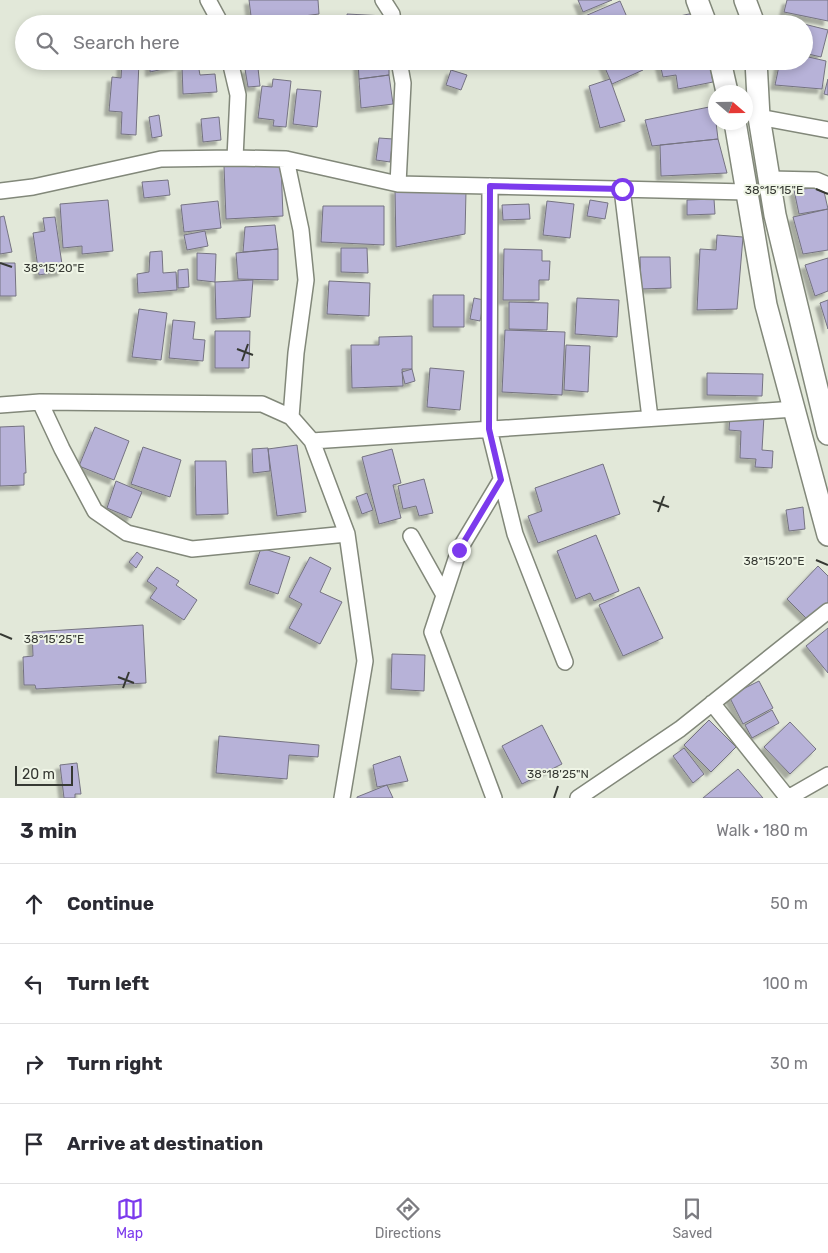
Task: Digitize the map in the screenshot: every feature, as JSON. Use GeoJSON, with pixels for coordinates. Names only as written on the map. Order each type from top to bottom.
{"type":"FeatureCollection","features":[{"type":"Feature","properties":{"kind":"main road"},"geometry":{"type":"LineString","coordinates":[[697,0],[703,15]]}},
{"type":"Feature","properties":{"kind":"main road"},"geometry":{"type":"LineString","coordinates":[[745,0],[750,15]]}},
{"type":"Feature","properties":{"kind":"main road"},"geometry":{"type":"LineString","coordinates":[[722,70],[725,85]]}},
{"type":"Feature","properties":{"kind":"main road"},"geometry":{"type":"LineString","coordinates":[[756,70],[759,117],[775,215],[828,434]]}},
{"type":"Feature","properties":{"kind":"main road"},"geometry":{"type":"LineString","coordinates":[[736,130],[766,305],[828,535]]}},
{"type":"Feature","properties":{"kind":"street"},"geometry":{"type":"LineString","coordinates":[[208,0],[216,15]]}},
{"type":"Feature","properties":{"kind":"street"},"geometry":{"type":"LineString","coordinates":[[383,0],[392,15]]}},
{"type":"Feature","properties":{"kind":"street"},"geometry":{"type":"LineString","coordinates":[[754,15],[758,0]]}},
{"type":"Feature","properties":{"kind":"street"},"geometry":{"type":"LineString","coordinates":[[232,70],[238,95],[235,158]]}},
{"type":"Feature","properties":{"kind":"street"},"geometry":{"type":"LineString","coordinates":[[398,184],[402,83],[400,70]]}},
{"type":"Feature","properties":{"kind":"street"},"geometry":{"type":"LineString","coordinates":[[759,117],[828,130]]}},
{"type":"Feature","properties":{"kind":"street"},"geometry":{"type":"LineString","coordinates":[[0,191],[33,187],[161,159],[235,158],[286,159],[398,184],[747,192]]}},
{"type":"Feature","properties":{"kind":"street"},"geometry":{"type":"LineString","coordinates":[[286,159],[301,230],[306,280],[296,353],[291,417]]}},
{"type":"Feature","properties":{"kind":"street"},"geometry":{"type":"LineString","coordinates":[[770,179],[816,180],[828,185]]}},
{"type":"Feature","properties":{"kind":"street"},"geometry":{"type":"LineString","coordinates":[[490,186],[489,429],[515,534],[565,662]]}},
{"type":"Feature","properties":{"kind":"street"},"geometry":{"type":"LineString","coordinates":[[622,189],[650,418]]}},
{"type":"Feature","properties":{"kind":"street"},"geometry":{"type":"LineString","coordinates":[[40,402],[62,449],[95,511],[126,533],[192,549],[347,534]]}},
{"type":"Feature","properties":{"kind":"street"},"geometry":{"type":"LineString","coordinates":[[0,405],[40,402],[262,404],[291,417],[312,441],[347,534],[365,661],[342,798]]}},
{"type":"Feature","properties":{"kind":"street"},"geometry":{"type":"LineString","coordinates":[[312,441],[795,409]]}},
{"type":"Feature","properties":{"kind":"street"},"geometry":{"type":"LineString","coordinates":[[494,798],[432,632],[459,550],[501,480]]}},
{"type":"Feature","properties":{"kind":"street"},"geometry":{"type":"LineString","coordinates":[[411,536],[444,595]]}},
{"type":"Feature","properties":{"kind":"street"},"geometry":{"type":"LineString","coordinates":[[578,798],[680,729],[828,611]]}},
{"type":"Feature","properties":{"kind":"street"},"geometry":{"type":"LineString","coordinates":[[712,703],[788,798],[828,775]]}},
{"type":"Feature","properties":{"kind":"building"},"geometry":{"type":"Polygon","coordinates":[[[249,0],[318,0],[319,14],[251,15],[249,0]]]}},
{"type":"Feature","properties":{"kind":"building"},"geometry":{"type":"Polygon","coordinates":[[[578,0],[612,0],[583,12],[578,0]]]}},
{"type":"Feature","properties":{"kind":"building"},"geometry":{"type":"Polygon","coordinates":[[[787,0],[828,0],[828,21],[813,18],[813,15],[784,12],[787,0]]]}},
{"type":"Feature","properties":{"kind":"building"},"geometry":{"type":"Polygon","coordinates":[[[620,1],[626,15],[587,15],[620,1]]]}},
{"type":"Feature","properties":{"kind":"building"},"geometry":{"type":"Polygon","coordinates":[[[698,12],[699,15],[684,15],[698,12]]]}},
{"type":"Feature","properties":{"kind":"building"},"geometry":{"type":"Polygon","coordinates":[[[813,26],[828,30],[821,57],[813,55],[813,26]]]}},
{"type":"Feature","properties":{"kind":"building"},"geometry":{"type":"Polygon","coordinates":[[[813,58],[826,61],[822,89],[775,85],[778,70],[813,70],[813,58]]]}},
{"type":"Feature","properties":{"kind":"building"},"geometry":{"type":"Polygon","coordinates":[[[121,70],[139,70],[136,135],[121,134],[122,112],[109,111],[112,77],[121,78],[121,70]]]}},
{"type":"Feature","properties":{"kind":"building"},"geometry":{"type":"Polygon","coordinates":[[[182,70],[199,70],[200,75],[215,74],[217,92],[183,94],[182,70]]]}},
{"type":"Feature","properties":{"kind":"building"},"geometry":{"type":"Polygon","coordinates":[[[245,70],[258,70],[260,86],[248,87],[245,70]]]}},
{"type":"Feature","properties":{"kind":"building"},"geometry":{"type":"Polygon","coordinates":[[[358,70],[389,70],[389,75],[359,79],[358,70]]]}},
{"type":"Feature","properties":{"kind":"building"},"geometry":{"type":"Polygon","coordinates":[[[451,70],[467,75],[461,90],[446,85],[451,70]]]}},
{"type":"Feature","properties":{"kind":"building"},"geometry":{"type":"Polygon","coordinates":[[[606,70],[643,70],[612,84],[606,70]]]}},
{"type":"Feature","properties":{"kind":"building"},"geometry":{"type":"Polygon","coordinates":[[[661,70],[711,70],[713,82],[678,89],[676,75],[663,77],[661,70]]]}},
{"type":"Feature","properties":{"kind":"building"},"geometry":{"type":"Polygon","coordinates":[[[389,75],[393,104],[361,108],[359,79],[389,75]]]}},
{"type":"Feature","properties":{"kind":"building"},"geometry":{"type":"Polygon","coordinates":[[[273,79],[291,81],[286,127],[273,126],[274,120],[258,118],[262,86],[272,87],[273,79]]]}},
{"type":"Feature","properties":{"kind":"building"},"geometry":{"type":"Polygon","coordinates":[[[610,79],[625,121],[600,128],[589,86],[610,79]]]}},
{"type":"Feature","properties":{"kind":"building"},"geometry":{"type":"Polygon","coordinates":[[[828,79],[828,95],[824,94],[828,79]]]}},
{"type":"Feature","properties":{"kind":"building"},"geometry":{"type":"Polygon","coordinates":[[[297,89],[321,91],[317,127],[293,124],[297,89]]]}},
{"type":"Feature","properties":{"kind":"building"},"geometry":{"type":"Polygon","coordinates":[[[708,107],[708,130],[717,130],[718,139],[652,146],[645,120],[708,107]]]}},
{"type":"Feature","properties":{"kind":"building"},"geometry":{"type":"Polygon","coordinates":[[[159,115],[162,136],[152,138],[149,117],[159,115]]]}},
{"type":"Feature","properties":{"kind":"building"},"geometry":{"type":"Polygon","coordinates":[[[219,117],[221,140],[203,142],[201,119],[219,117]]]}},
{"type":"Feature","properties":{"kind":"building"},"geometry":{"type":"Polygon","coordinates":[[[379,138],[393,139],[390,162],[376,160],[379,138]]]}},
{"type":"Feature","properties":{"kind":"building"},"geometry":{"type":"Polygon","coordinates":[[[718,139],[727,173],[661,176],[660,145],[718,139]]]}},
{"type":"Feature","properties":{"kind":"building"},"geometry":{"type":"Polygon","coordinates":[[[281,164],[283,216],[226,219],[224,166],[281,164]]]}},
{"type":"Feature","properties":{"kind":"building"},"geometry":{"type":"Polygon","coordinates":[[[168,180],[170,195],[144,198],[142,182],[168,180]]]}},
{"type":"Feature","properties":{"kind":"building"},"geometry":{"type":"Polygon","coordinates":[[[823,187],[828,209],[799,214],[794,190],[823,187]]]}},
{"type":"Feature","properties":{"kind":"building"},"geometry":{"type":"Polygon","coordinates":[[[395,189],[466,191],[465,234],[396,247],[395,189]]]}},
{"type":"Feature","properties":{"kind":"building"},"geometry":{"type":"Polygon","coordinates":[[[714,199],[715,214],[687,215],[687,200],[714,199]]]}},
{"type":"Feature","properties":{"kind":"building"},"geometry":{"type":"Polygon","coordinates":[[[108,200],[113,251],[82,254],[82,246],[63,248],[60,204],[108,200]]]}},
{"type":"Feature","properties":{"kind":"building"},"geometry":{"type":"Polygon","coordinates":[[[590,200],[608,203],[605,219],[587,216],[590,200]]]}},
{"type":"Feature","properties":{"kind":"building"},"geometry":{"type":"Polygon","coordinates":[[[218,201],[221,228],[184,232],[181,205],[218,201]]]}},
{"type":"Feature","properties":{"kind":"building"},"geometry":{"type":"Polygon","coordinates":[[[547,201],[574,204],[570,238],[543,235],[547,201]]]}},
{"type":"Feature","properties":{"kind":"building"},"geometry":{"type":"Polygon","coordinates":[[[529,204],[530,219],[503,220],[502,205],[529,204]]]}},
{"type":"Feature","properties":{"kind":"building"},"geometry":{"type":"Polygon","coordinates":[[[323,206],[384,206],[384,245],[321,242],[323,206]]]}},
{"type":"Feature","properties":{"kind":"building"},"geometry":{"type":"Polygon","coordinates":[[[828,209],[828,250],[803,254],[793,217],[828,209]]]}},
{"type":"Feature","properties":{"kind":"building"},"geometry":{"type":"Polygon","coordinates":[[[4,216],[12,252],[0,254],[0,217],[4,216]]]}},
{"type":"Feature","properties":{"kind":"building"},"geometry":{"type":"Polygon","coordinates":[[[55,217],[63,271],[39,275],[33,233],[45,231],[43,218],[55,217]]]}},
{"type":"Feature","properties":{"kind":"building"},"geometry":{"type":"Polygon","coordinates":[[[275,225],[278,249],[243,252],[245,227],[275,225]]]}},
{"type":"Feature","properties":{"kind":"building"},"geometry":{"type":"Polygon","coordinates":[[[205,231],[208,246],[187,250],[184,235],[205,231]]]}},
{"type":"Feature","properties":{"kind":"building"},"geometry":{"type":"Polygon","coordinates":[[[717,235],[743,237],[737,309],[697,310],[700,249],[716,250],[717,235]]]}},
{"type":"Feature","properties":{"kind":"building"},"geometry":{"type":"Polygon","coordinates":[[[341,248],[367,248],[368,273],[341,272],[341,248]]]}},
{"type":"Feature","properties":{"kind":"building"},"geometry":{"type":"Polygon","coordinates":[[[278,249],[278,280],[238,279],[236,253],[278,249]]]}},
{"type":"Feature","properties":{"kind":"building"},"geometry":{"type":"Polygon","coordinates":[[[504,249],[542,250],[542,261],[550,261],[549,280],[539,280],[539,300],[503,300],[504,249]]]}},
{"type":"Feature","properties":{"kind":"building"},"geometry":{"type":"Polygon","coordinates":[[[162,251],[163,273],[176,272],[177,290],[138,293],[137,274],[149,272],[150,252],[162,251]]]}},
{"type":"Feature","properties":{"kind":"building"},"geometry":{"type":"Polygon","coordinates":[[[197,253],[216,254],[215,282],[197,280],[197,253]]]}},
{"type":"Feature","properties":{"kind":"building"},"geometry":{"type":"Polygon","coordinates":[[[640,257],[670,257],[671,288],[641,289],[640,257]]]}},
{"type":"Feature","properties":{"kind":"building"},"geometry":{"type":"Polygon","coordinates":[[[828,258],[828,291],[815,296],[805,265],[828,258]]]}},
{"type":"Feature","properties":{"kind":"building"},"geometry":{"type":"Polygon","coordinates":[[[0,263],[15,263],[16,296],[0,296],[0,263]]]}},
{"type":"Feature","properties":{"kind":"building"},"geometry":{"type":"Polygon","coordinates":[[[188,269],[189,287],[178,288],[178,270],[188,269]]]}},
{"type":"Feature","properties":{"kind":"building"},"geometry":{"type":"Polygon","coordinates":[[[253,280],[250,317],[216,319],[215,282],[253,280]]]}},
{"type":"Feature","properties":{"kind":"building"},"geometry":{"type":"Polygon","coordinates":[[[329,281],[370,283],[369,316],[327,314],[329,281]]]}},
{"type":"Feature","properties":{"kind":"building"},"geometry":{"type":"Polygon","coordinates":[[[433,295],[464,295],[464,327],[433,327],[433,295]]]}},
{"type":"Feature","properties":{"kind":"building"},"geometry":{"type":"Polygon","coordinates":[[[474,298],[484,300],[480,321],[470,319],[474,298]]]}},
{"type":"Feature","properties":{"kind":"building"},"geometry":{"type":"Polygon","coordinates":[[[577,298],[619,300],[617,337],[575,334],[577,298]]]}},
{"type":"Feature","properties":{"kind":"building"},"geometry":{"type":"Polygon","coordinates":[[[828,300],[828,329],[820,303],[828,300]]]}},
{"type":"Feature","properties":{"kind":"building"},"geometry":{"type":"Polygon","coordinates":[[[509,302],[548,303],[547,330],[509,329],[509,302]]]}},
{"type":"Feature","properties":{"kind":"building"},"geometry":{"type":"Polygon","coordinates":[[[139,309],[167,313],[161,360],[132,357],[139,309]]]}},
{"type":"Feature","properties":{"kind":"building"},"geometry":{"type":"Polygon","coordinates":[[[173,320],[195,322],[193,339],[205,340],[203,361],[169,358],[173,320]]]}},
{"type":"Feature","properties":{"kind":"building"},"geometry":{"type":"Polygon","coordinates":[[[505,330],[565,332],[562,395],[502,392],[505,330]]]}},
{"type":"Feature","properties":{"kind":"building"},"geometry":{"type":"Polygon","coordinates":[[[215,331],[250,331],[249,368],[215,368],[215,331]]]}},
{"type":"Feature","properties":{"kind":"building"},"geometry":{"type":"Polygon","coordinates":[[[412,336],[412,369],[402,369],[403,386],[352,388],[351,345],[379,345],[379,337],[412,336]]]}},
{"type":"Feature","properties":{"kind":"building"},"geometry":{"type":"Polygon","coordinates":[[[566,345],[590,346],[588,392],[564,390],[566,345]]]}},
{"type":"Feature","properties":{"kind":"building"},"geometry":{"type":"Polygon","coordinates":[[[430,368],[464,371],[460,410],[427,407],[430,368]]]}},
{"type":"Feature","properties":{"kind":"building"},"geometry":{"type":"Polygon","coordinates":[[[412,369],[415,381],[405,384],[402,372],[412,369]]]}},
{"type":"Feature","properties":{"kind":"building"},"geometry":{"type":"Polygon","coordinates":[[[707,373],[763,374],[762,396],[707,395],[707,373]]]}},
{"type":"Feature","properties":{"kind":"building"},"geometry":{"type":"Polygon","coordinates":[[[730,414],[764,416],[762,450],[773,451],[772,468],[755,467],[756,459],[740,458],[741,431],[729,430],[730,414]]]}},
{"type":"Feature","properties":{"kind":"building"},"geometry":{"type":"Polygon","coordinates":[[[24,426],[26,473],[24,473],[24,485],[0,486],[0,427],[24,426]]]}},
{"type":"Feature","properties":{"kind":"building"},"geometry":{"type":"Polygon","coordinates":[[[95,427],[129,441],[114,480],[79,466],[95,427]]]}},
{"type":"Feature","properties":{"kind":"building"},"geometry":{"type":"Polygon","coordinates":[[[297,445],[306,512],[277,516],[268,449],[297,445]]]}},
{"type":"Feature","properties":{"kind":"building"},"geometry":{"type":"Polygon","coordinates":[[[143,447],[181,460],[170,497],[131,484],[143,447]]]}},
{"type":"Feature","properties":{"kind":"building"},"geometry":{"type":"Polygon","coordinates":[[[268,448],[270,471],[253,473],[252,449],[268,448]]]}},
{"type":"Feature","properties":{"kind":"building"},"geometry":{"type":"Polygon","coordinates":[[[392,449],[401,483],[393,485],[401,518],[379,524],[362,457],[392,449]]]}},
{"type":"Feature","properties":{"kind":"building"},"geometry":{"type":"Polygon","coordinates":[[[195,461],[226,461],[228,514],[196,515],[195,461]]]}},
{"type":"Feature","properties":{"kind":"building"},"geometry":{"type":"Polygon","coordinates":[[[603,464],[620,514],[538,543],[528,516],[542,511],[535,488],[603,464]]]}},
{"type":"Feature","properties":{"kind":"building"},"geometry":{"type":"Polygon","coordinates":[[[424,479],[433,513],[419,516],[416,506],[403,509],[398,486],[424,479]]]}},
{"type":"Feature","properties":{"kind":"building"},"geometry":{"type":"Polygon","coordinates":[[[116,481],[142,492],[131,518],[107,508],[116,481]]]}},
{"type":"Feature","properties":{"kind":"building"},"geometry":{"type":"Polygon","coordinates":[[[367,493],[373,510],[362,514],[356,497],[367,493]]]}},
{"type":"Feature","properties":{"kind":"building"},"geometry":{"type":"Polygon","coordinates":[[[803,507],[805,529],[789,531],[786,510],[803,507]]]}},
{"type":"Feature","properties":{"kind":"building"},"geometry":{"type":"Polygon","coordinates":[[[596,535],[619,591],[594,601],[590,593],[576,599],[557,551],[596,535]]]}},
{"type":"Feature","properties":{"kind":"building"},"geometry":{"type":"Polygon","coordinates":[[[261,548],[290,557],[278,594],[249,584],[261,548]]]}},
{"type":"Feature","properties":{"kind":"building"},"geometry":{"type":"Polygon","coordinates":[[[137,552],[143,557],[136,568],[129,562],[137,552]]]}},
{"type":"Feature","properties":{"kind":"building"},"geometry":{"type":"Polygon","coordinates":[[[310,557],[331,568],[320,592],[342,602],[320,644],[289,628],[302,604],[289,597],[310,557]]]}},
{"type":"Feature","properties":{"kind":"building"},"geometry":{"type":"Polygon","coordinates":[[[818,566],[828,576],[828,606],[811,623],[787,599],[818,566]]]}},
{"type":"Feature","properties":{"kind":"building"},"geometry":{"type":"Polygon","coordinates":[[[157,567],[179,581],[176,585],[197,600],[184,620],[150,598],[157,588],[147,581],[157,567]]]}},
{"type":"Feature","properties":{"kind":"building"},"geometry":{"type":"Polygon","coordinates":[[[639,587],[663,638],[623,656],[599,605],[639,587]]]}},
{"type":"Feature","properties":{"kind":"building"},"geometry":{"type":"Polygon","coordinates":[[[143,625],[146,683],[36,689],[35,685],[24,685],[23,657],[33,656],[32,632],[143,625]]]}},
{"type":"Feature","properties":{"kind":"building"},"geometry":{"type":"Polygon","coordinates":[[[828,628],[828,673],[806,646],[828,628]]]}},
{"type":"Feature","properties":{"kind":"building"},"geometry":{"type":"Polygon","coordinates":[[[392,654],[425,655],[424,691],[391,689],[392,654]]]}},
{"type":"Feature","properties":{"kind":"building"},"geometry":{"type":"Polygon","coordinates":[[[759,681],[773,708],[743,724],[729,696],[759,681]]]}},
{"type":"Feature","properties":{"kind":"building"},"geometry":{"type":"Polygon","coordinates":[[[772,710],[779,723],[752,738],[745,725],[772,710]]]}},
{"type":"Feature","properties":{"kind":"building"},"geometry":{"type":"Polygon","coordinates":[[[709,720],[736,747],[711,772],[684,745],[709,720]]]}},
{"type":"Feature","properties":{"kind":"building"},"geometry":{"type":"Polygon","coordinates":[[[790,722],[816,749],[790,774],[764,747],[790,722]]]}},
{"type":"Feature","properties":{"kind":"building"},"geometry":{"type":"Polygon","coordinates":[[[542,725],[562,764],[522,784],[502,746],[542,725]]]}},
{"type":"Feature","properties":{"kind":"building"},"geometry":{"type":"Polygon","coordinates":[[[219,736],[319,745],[318,757],[289,755],[287,779],[216,773],[219,736]]]}},
{"type":"Feature","properties":{"kind":"building"},"geometry":{"type":"Polygon","coordinates":[[[684,748],[704,774],[693,783],[673,756],[684,748]]]}},
{"type":"Feature","properties":{"kind":"building"},"geometry":{"type":"Polygon","coordinates":[[[400,756],[408,781],[377,787],[373,765],[400,756]]]}},
{"type":"Feature","properties":{"kind":"building"},"geometry":{"type":"Polygon","coordinates":[[[77,763],[81,794],[75,794],[75,798],[64,798],[60,765],[77,763]]]}},
{"type":"Feature","properties":{"kind":"building"},"geometry":{"type":"Polygon","coordinates":[[[738,769],[763,798],[703,798],[738,769]]]}},
{"type":"Feature","properties":{"kind":"building"},"geometry":{"type":"Polygon","coordinates":[[[387,785],[393,798],[357,798],[357,797],[387,785]]]}},
{"type":"Feature","properties":{"kind":"route"},"geometry":{"type":"LineString","coordinates":[[459,550],[501,480],[489,429],[490,186],[622,189]]}}]}
